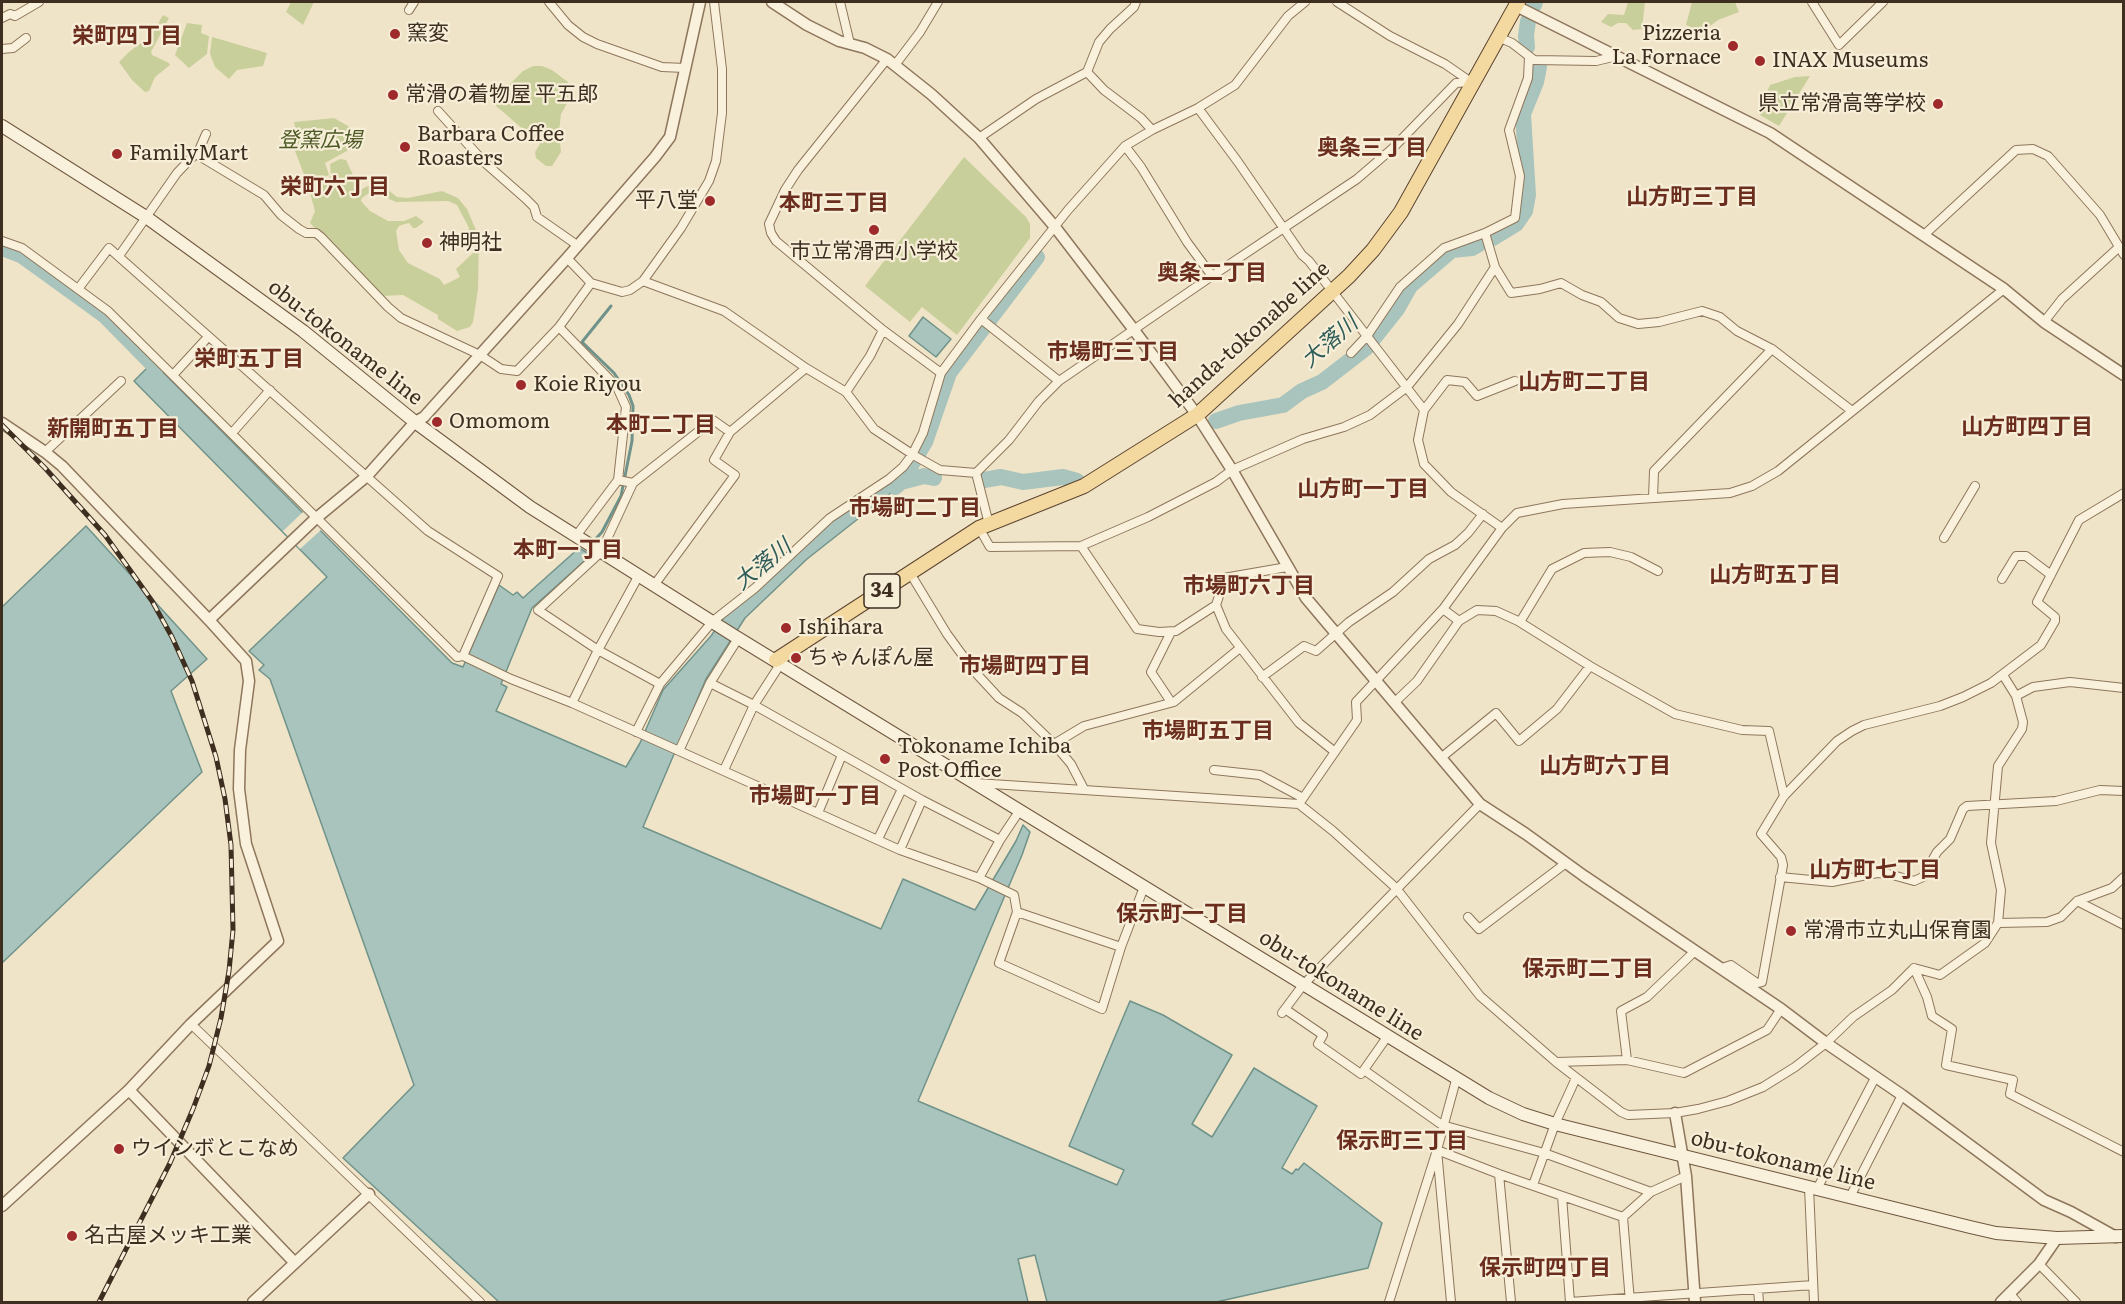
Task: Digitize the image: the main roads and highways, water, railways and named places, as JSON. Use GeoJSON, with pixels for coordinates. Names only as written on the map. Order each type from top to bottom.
{"type":"FeatureCollection","features":[{"type":"Feature","properties":{"kind":"main road","name":"handa-tokonabe line"},"geometry":{"type":"LineString","coordinates":[[779,662],[984,526],[1084,486],[1197,415],[1332,291],[1373,250],[1401,212],[1471,82],[1517,4]]}},
{"type":"Feature","properties":{"kind":"main road","name":"obu-tokoname line"},"geometry":{"type":"LineString","coordinates":[[2,126],[147,217],[303,331],[415,422],[505,490],[715,623],[1456,1080],[1506,1106],[1555,1124],[1996,1233],[2057,1238],[2120,1237]]}},
{"type":"Feature","properties":{"kind":"water"},"geometry":{"type":"Polygon","coordinates":[[[923,317],[951,339],[936,357],[909,336],[923,317]]]}},
{"type":"Feature","properties":{"kind":"water"},"geometry":{"type":"Polygon","coordinates":[[[153,362],[452,663],[463,667],[499,585],[513,595],[517,592],[523,598],[579,548],[591,555],[532,608],[501,684],[507,687],[496,711],[626,767],[640,743],[663,690],[711,636],[725,616],[832,520],[898,477],[912,464],[908,476],[914,478],[901,485],[807,559],[745,618],[706,679],[643,827],[881,929],[903,879],[975,910],[1023,825],[1030,832],[1022,855],[918,1101],[1117,1185],[1124,1170],[1069,1146],[1130,1001],[1163,1015],[1232,1055],[1192,1124],[1212,1137],[1254,1068],[1317,1106],[1282,1168],[1292,1174],[1304,1163],[1382,1223],[1368,1268],[1216,1302],[1047,1302],[1035,1255],[1018,1259],[1028,1302],[499,1302],[343,1158],[414,1085],[270,679],[259,670],[264,665],[249,651],[327,577],[134,381],[153,362]]]}},
{"type":"Feature","properties":{"kind":"water"},"geometry":{"type":"Polygon","coordinates":[[[86,526],[207,659],[171,691],[202,772],[2,963],[2,607],[86,526]]]}},
{"type":"Feature","properties":{"kind":"waterway","name":"大落川"},"geometry":{"type":"LineString","coordinates":[[1527,47],[1528,21]]}},
{"type":"Feature","properties":{"kind":"waterway","name":"大落川"},"geometry":{"type":"LineString","coordinates":[[1493,238],[1516,224],[1525,211],[1528,195],[1523,114],[1536,82],[1539,67],[1534,64]]}},
{"type":"Feature","properties":{"kind":"waterway","name":"大落川"},"geometry":{"type":"LineString","coordinates":[[1216,421],[1239,413],[1283,405],[1302,391],[1322,382],[1366,348],[1397,309],[1410,286],[1452,250],[1472,248],[1479,244]]}},
{"type":"Feature","properties":{"kind":"waterway"},"geometry":{"type":"LineString","coordinates":[[2,251],[20,258],[103,318],[158,374]]}},
{"type":"Feature","properties":{"kind":"waterway"},"geometry":{"type":"LineString","coordinates":[[901,482],[925,442],[949,373],[1037,257]]}},
{"type":"Feature","properties":{"kind":"waterway"},"geometry":{"type":"LineString","coordinates":[[592,543],[602,532],[621,496],[632,441],[633,406],[629,395],[614,373],[582,342],[611,306]]}},
{"type":"Feature","properties":{"kind":"waterway","name":"大落川"},"geometry":{"type":"LineString","coordinates":[[895,487],[901,482],[924,476],[934,478]]}},
{"type":"Feature","properties":{"kind":"waterway","name":"大落川"},"geometry":{"type":"LineString","coordinates":[[984,480],[1001,477],[1023,482],[1063,477],[1077,481]]}},
{"type":"Feature","properties":{"kind":"railway"},"geometry":{"type":"LineString","coordinates":[[2,425],[45,468],[105,535],[152,601],[172,637],[192,681],[216,757],[225,799],[231,845],[233,930],[229,971],[221,1018],[209,1066],[170,1163],[99,1302]]}},
{"type":"Feature","properties":{"kind":"place","name":"窯変"},"geometry":{"type":"Point","coordinates":[395,34]}},
{"type":"Feature","properties":{"kind":"place","name":"Pizzeria La Fornace"},"geometry":{"type":"Point","coordinates":[1733,46]}},
{"type":"Feature","properties":{"kind":"place","name":"INAX Museums"},"geometry":{"type":"Point","coordinates":[1760,61]}},
{"type":"Feature","properties":{"kind":"place","name":"常滑の着物屋 平五郎"},"geometry":{"type":"Point","coordinates":[393,95]}},
{"type":"Feature","properties":{"kind":"place","name":"県立常滑高等学校"},"geometry":{"type":"Point","coordinates":[1938,104]}},
{"type":"Feature","properties":{"kind":"place","name":"Barbara Coffee Roasters"},"geometry":{"type":"Point","coordinates":[405,147]}},
{"type":"Feature","properties":{"kind":"place","name":"FamilyMart"},"geometry":{"type":"Point","coordinates":[117,154]}},
{"type":"Feature","properties":{"kind":"place","name":"平八堂"},"geometry":{"type":"Point","coordinates":[710,201]}},
{"type":"Feature","properties":{"kind":"place","name":"市立常滑西小学校"},"geometry":{"type":"Point","coordinates":[874,230]}},
{"type":"Feature","properties":{"kind":"place","name":"神明社"},"geometry":{"type":"Point","coordinates":[427,243]}},
{"type":"Feature","properties":{"kind":"place","name":"Koie Riyou"},"geometry":{"type":"Point","coordinates":[521,385]}},
{"type":"Feature","properties":{"kind":"place","name":"Omomom"},"geometry":{"type":"Point","coordinates":[437,422]}},
{"type":"Feature","properties":{"kind":"place","name":"Ishihara"},"geometry":{"type":"Point","coordinates":[786,628]}},
{"type":"Feature","properties":{"kind":"place","name":"ちゃんぽん屋"},"geometry":{"type":"Point","coordinates":[796,658]}},
{"type":"Feature","properties":{"kind":"place","name":"Tokoname Ichiba Post Office"},"geometry":{"type":"Point","coordinates":[885,759]}},
{"type":"Feature","properties":{"kind":"place","name":"常滑市立丸山保育園"},"geometry":{"type":"Point","coordinates":[1791,931]}},
{"type":"Feature","properties":{"kind":"place","name":"ウインボとこなめ"},"geometry":{"type":"Point","coordinates":[119,1149]}},
{"type":"Feature","properties":{"kind":"place","name":"名古屋メッキ工業"},"geometry":{"type":"Point","coordinates":[72,1236]}},
{"type":"Feature","properties":{"kind":"district","name":"栄町四丁目"},"geometry":{"type":"Point","coordinates":[127,37]}},
{"type":"Feature","properties":{"kind":"district","name":"奥条三丁目"},"geometry":{"type":"Point","coordinates":[1372,149]}},
{"type":"Feature","properties":{"kind":"district","name":"栄町六丁目"},"geometry":{"type":"Point","coordinates":[335,188]}},
{"type":"Feature","properties":{"kind":"district","name":"山方町三丁目"},"geometry":{"type":"Point","coordinates":[1692,198]}},
{"type":"Feature","properties":{"kind":"district","name":"本町三丁目"},"geometry":{"type":"Point","coordinates":[834,204]}},
{"type":"Feature","properties":{"kind":"district","name":"奥条二丁目"},"geometry":{"type":"Point","coordinates":[1212,274]}},
{"type":"Feature","properties":{"kind":"district","name":"市場町三丁目"},"geometry":{"type":"Point","coordinates":[1113,353]}},
{"type":"Feature","properties":{"kind":"district","name":"栄町五丁目"},"geometry":{"type":"Point","coordinates":[249,360]}},
{"type":"Feature","properties":{"kind":"district","name":"山方町二丁目"},"geometry":{"type":"Point","coordinates":[1584,383]}},
{"type":"Feature","properties":{"kind":"district","name":"本町二丁目"},"geometry":{"type":"Point","coordinates":[661,426]}},
{"type":"Feature","properties":{"kind":"district","name":"山方町四丁目"},"geometry":{"type":"Point","coordinates":[2027,428]}},
{"type":"Feature","properties":{"kind":"district","name":"新開町五丁目"},"geometry":{"type":"Point","coordinates":[113,430]}},
{"type":"Feature","properties":{"kind":"district","name":"山方町一丁目"},"geometry":{"type":"Point","coordinates":[1363,490]}},
{"type":"Feature","properties":{"kind":"district","name":"市場町二丁目"},"geometry":{"type":"Point","coordinates":[915,509]}},
{"type":"Feature","properties":{"kind":"district","name":"本町一丁目"},"geometry":{"type":"Point","coordinates":[568,551]}},
{"type":"Feature","properties":{"kind":"district","name":"山方町五丁目"},"geometry":{"type":"Point","coordinates":[1775,576]}},
{"type":"Feature","properties":{"kind":"district","name":"市場町六丁目"},"geometry":{"type":"Point","coordinates":[1249,587]}},
{"type":"Feature","properties":{"kind":"district","name":"市場町四丁目"},"geometry":{"type":"Point","coordinates":[1025,667]}},
{"type":"Feature","properties":{"kind":"district","name":"市場町五丁目"},"geometry":{"type":"Point","coordinates":[1208,732]}},
{"type":"Feature","properties":{"kind":"district","name":"山方町六丁目"},"geometry":{"type":"Point","coordinates":[1605,767]}},
{"type":"Feature","properties":{"kind":"district","name":"市場町一丁目"},"geometry":{"type":"Point","coordinates":[815,797]}},
{"type":"Feature","properties":{"kind":"district","name":"山方町七丁目"},"geometry":{"type":"Point","coordinates":[1875,871]}},
{"type":"Feature","properties":{"kind":"district","name":"保示町一丁目"},"geometry":{"type":"Point","coordinates":[1182,915]}},
{"type":"Feature","properties":{"kind":"district","name":"保示町二丁目"},"geometry":{"type":"Point","coordinates":[1588,970]}},
{"type":"Feature","properties":{"kind":"district","name":"保示町三丁目"},"geometry":{"type":"Point","coordinates":[1402,1142]}},
{"type":"Feature","properties":{"kind":"district","name":"保示町四丁目"},"geometry":{"type":"Point","coordinates":[1545,1269]}},
{"type":"Feature","properties":{"kind":"park label","name":"登窯広場"},"geometry":{"type":"Point","coordinates":[320,141]}}]}
